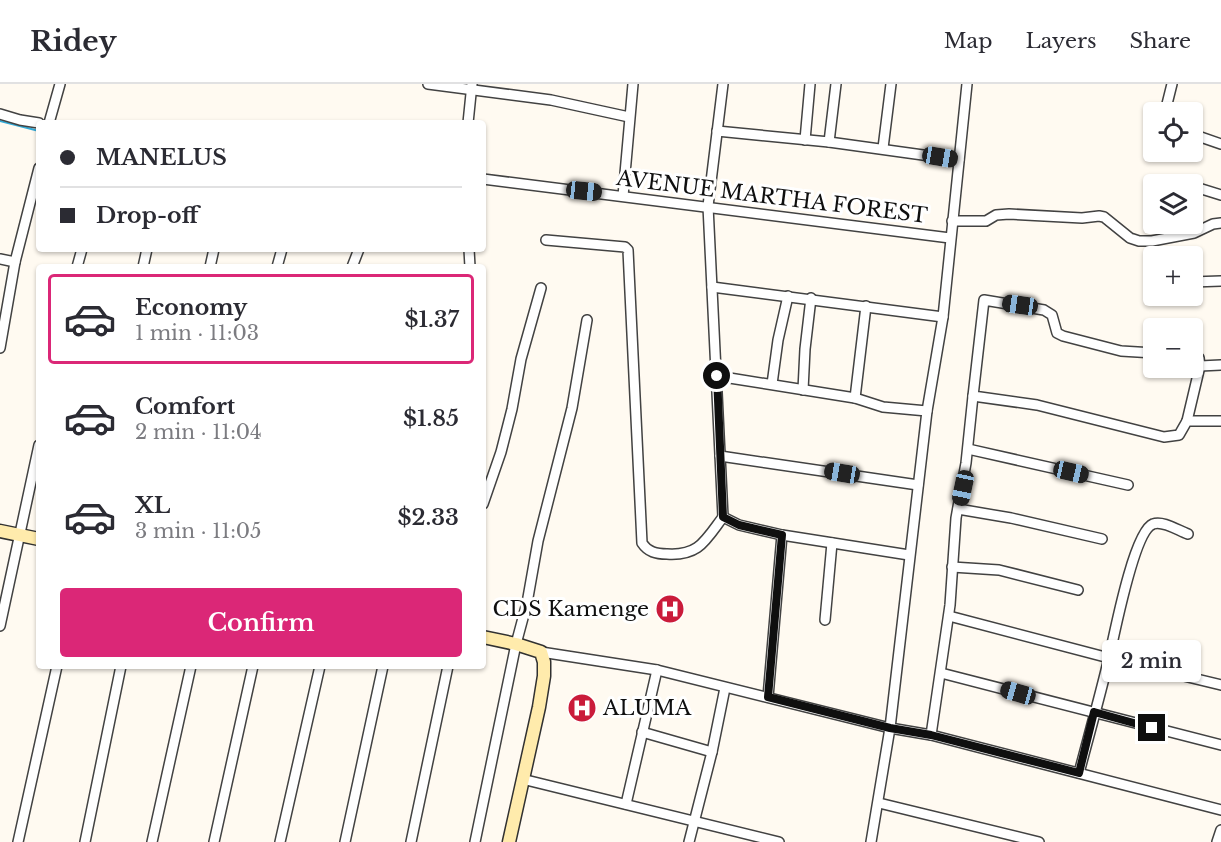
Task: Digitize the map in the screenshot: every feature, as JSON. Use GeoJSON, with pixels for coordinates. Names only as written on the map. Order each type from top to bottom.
{"type":"FeatureCollection","features":[{"type":"Feature","properties":{"kind":"street"},"geometry":{"type":"LineString","coordinates":[[50,120],[60,84]]}},
{"type":"Feature","properties":{"kind":"street"},"geometry":{"type":"LineString","coordinates":[[428,84],[471,87],[551,100],[629,117]]}},
{"type":"Feature","properties":{"kind":"street"},"geometry":{"type":"LineString","coordinates":[[623,196],[633,84]]}},
{"type":"Feature","properties":{"kind":"street"},"geometry":{"type":"LineString","coordinates":[[546,240],[628,250],[642,543],[647,549],[656,553],[693,552],[702,545],[723,517],[708,206],[723,84]]}},
{"type":"Feature","properties":{"kind":"street"},"geometry":{"type":"LineString","coordinates":[[805,140],[810,84]]}},
{"type":"Feature","properties":{"kind":"street"},"geometry":{"type":"LineString","coordinates":[[829,142],[836,84]]}},
{"type":"Feature","properties":{"kind":"street"},"geometry":{"type":"LineString","coordinates":[[883,148],[891,84]]}},
{"type":"Feature","properties":{"kind":"street"},"geometry":{"type":"LineString","coordinates":[[871,842],[890,728],[927,411],[943,317],[958,160],[968,84]]}},
{"type":"Feature","properties":{"kind":"street"},"geometry":{"type":"LineString","coordinates":[[1168,102],[1172,84]]}},
{"type":"Feature","properties":{"kind":"street"},"geometry":{"type":"LineString","coordinates":[[468,120],[471,87]]}},
{"type":"Feature","properties":{"kind":"street"},"geometry":{"type":"LineString","coordinates":[[0,114],[36,123]]}},
{"type":"Feature","properties":{"kind":"street"},"geometry":{"type":"LineString","coordinates":[[717,131],[883,148],[958,160]]}},
{"type":"Feature","properties":{"kind":"street"},"geometry":{"type":"LineString","coordinates":[[1203,138],[1221,144]]}},
{"type":"Feature","properties":{"kind":"street","name":"AVENUE MARTHA FOREST"},"geometry":{"type":"LineString","coordinates":[[486,179],[950,238]]}},
{"type":"Feature","properties":{"kind":"street"},"geometry":{"type":"LineString","coordinates":[[0,348],[15,262],[36,180]]}},
{"type":"Feature","properties":{"kind":"street"},"geometry":{"type":"LineString","coordinates":[[1203,189],[1221,195]]}},
{"type":"Feature","properties":{"kind":"street"},"geometry":{"type":"LineString","coordinates":[[952,221],[986,221],[996,215],[1009,214],[1083,218],[1099,216],[1104,217],[1130,238],[1139,241],[1152,241],[1194,233],[1213,224],[1221,223]]}},
{"type":"Feature","properties":{"kind":"street"},"geometry":{"type":"LineString","coordinates":[[0,259],[15,262]]}},
{"type":"Feature","properties":{"kind":"street"},"geometry":{"type":"LineString","coordinates":[[1203,282],[1221,281]]}},
{"type":"Feature","properties":{"kind":"street"},"geometry":{"type":"LineString","coordinates":[[712,287],[811,298],[943,317]]}},
{"type":"Feature","properties":{"kind":"street"},"geometry":{"type":"LineString","coordinates":[[486,495],[501,452],[521,359],[541,288]]}},
{"type":"Feature","properties":{"kind":"street"},"geometry":{"type":"LineString","coordinates":[[772,384],[778,340],[788,296]]}},
{"type":"Feature","properties":{"kind":"street"},"geometry":{"type":"LineString","coordinates":[[803,390],[811,298]]}},
{"type":"Feature","properties":{"kind":"street"},"geometry":{"type":"LineString","coordinates":[[931,735],[949,616],[956,518],[968,448],[972,385],[982,329],[984,300],[1044,310],[1052,315],[1058,333],[1064,336],[1121,351],[1143,352]]}},
{"type":"Feature","properties":{"kind":"street"},"geometry":{"type":"LineString","coordinates":[[855,398],[866,306]]}},
{"type":"Feature","properties":{"kind":"street"},"geometry":{"type":"LineString","coordinates":[[475,842],[516,644],[527,603],[538,541],[572,408],[587,320]]}},
{"type":"Feature","properties":{"kind":"street"},"geometry":{"type":"LineString","coordinates":[[1203,366],[1221,365]]}},
{"type":"Feature","properties":{"kind":"street"},"geometry":{"type":"LineString","coordinates":[[717,376],[855,398],[883,407],[927,411]]}},
{"type":"Feature","properties":{"kind":"street"},"geometry":{"type":"LineString","coordinates":[[973,396],[1037,405],[1164,437],[1179,435],[1187,422],[1197,378]]}},
{"type":"Feature","properties":{"kind":"street"},"geometry":{"type":"LineString","coordinates":[[1187,422],[1221,421]]}},
{"type":"Feature","properties":{"kind":"street"},"geometry":{"type":"LineString","coordinates":[[968,448],[1128,485]]}},
{"type":"Feature","properties":{"kind":"street"},"geometry":{"type":"LineString","coordinates":[[720,456],[918,485]]}},
{"type":"Feature","properties":{"kind":"street"},"geometry":{"type":"LineString","coordinates":[[0,626],[36,459]]}},
{"type":"Feature","properties":{"kind":"street"},"geometry":{"type":"LineString","coordinates":[[958,509],[1102,538]]}},
{"type":"Feature","properties":{"kind":"street"},"geometry":{"type":"LineString","coordinates":[[723,517],[739,525],[782,535],[909,555]]}},
{"type":"Feature","properties":{"kind":"street"},"geometry":{"type":"LineString","coordinates":[[1079,773],[1109,658],[1120,603],[1136,554],[1148,528],[1154,524],[1161,524],[1188,534]]}},
{"type":"Feature","properties":{"kind":"street"},"geometry":{"type":"LineString","coordinates":[[0,531],[36,538]]}},
{"type":"Feature","properties":{"kind":"street"},"geometry":{"type":"LineString","coordinates":[[768,697],[782,535]]}},
{"type":"Feature","properties":{"kind":"street"},"geometry":{"type":"LineString","coordinates":[[825,620],[832,543]]}},
{"type":"Feature","properties":{"kind":"street"},"geometry":{"type":"LineString","coordinates":[[952,567],[999,570],[1078,590]]}},
{"type":"Feature","properties":{"kind":"street"},"geometry":{"type":"LineString","coordinates":[[949,616],[1221,685]]}},
{"type":"Feature","properties":{"kind":"street"},"geometry":{"type":"LineString","coordinates":[[486,638],[540,652],[657,670],[890,728],[931,735],[1221,810]]}},
{"type":"Feature","properties":{"kind":"street"},"geometry":{"type":"LineString","coordinates":[[509,842],[543,676],[544,662],[540,652]]}},
{"type":"Feature","properties":{"kind":"street"},"geometry":{"type":"LineString","coordinates":[[18,842],[56,669]]}},
{"type":"Feature","properties":{"kind":"street"},"geometry":{"type":"LineString","coordinates":[[85,842],[120,669]]}},
{"type":"Feature","properties":{"kind":"street"},"geometry":{"type":"LineString","coordinates":[[152,842],[190,669]]}},
{"type":"Feature","properties":{"kind":"street"},"geometry":{"type":"LineString","coordinates":[[214,842],[252,669]]}},
{"type":"Feature","properties":{"kind":"street"},"geometry":{"type":"LineString","coordinates":[[280,842],[319,669]]}},
{"type":"Feature","properties":{"kind":"street"},"geometry":{"type":"LineString","coordinates":[[345,842],[382,669]]}},
{"type":"Feature","properties":{"kind":"street"},"geometry":{"type":"LineString","coordinates":[[411,842],[447,669]]}},
{"type":"Feature","properties":{"kind":"street"},"geometry":{"type":"LineString","coordinates":[[626,804],[657,670]]}},
{"type":"Feature","properties":{"kind":"street"},"geometry":{"type":"LineString","coordinates":[[942,673],[1221,745]]}},
{"type":"Feature","properties":{"kind":"street"},"geometry":{"type":"LineString","coordinates":[[689,842],[712,752],[725,688]]}},
{"type":"Feature","properties":{"kind":"street"},"geometry":{"type":"LineString","coordinates":[[642,732],[712,752]]}},
{"type":"Feature","properties":{"kind":"street"},"geometry":{"type":"LineString","coordinates":[[522,779],[779,842]]}},
{"type":"Feature","properties":{"kind":"street"},"geometry":{"type":"LineString","coordinates":[[879,803],[1022,840],[1039,842]]}},
{"type":"Feature","properties":{"kind":"street"},"geometry":{"type":"LineString","coordinates":[[1217,842],[1221,830]]}},
{"type":"Feature","properties":{"kind":"waterway"},"geometry":{"type":"LineString","coordinates":[[0,121],[36,130]]}},
{"type":"Feature","properties":{"kind":"place","name":"CDS Kamenge"},"geometry":{"type":"Point","coordinates":[670,609]}},
{"type":"Feature","properties":{"kind":"place","name":"ALUMA"},"geometry":{"type":"Point","coordinates":[582,708]}},
{"type":"Feature","properties":{"kind":"route"},"geometry":{"type":"LineString","coordinates":[[717,376],[723,517],[729,522],[782,535],[768,697],[1079,773],[1094,712],[1152,728]]}}]}
